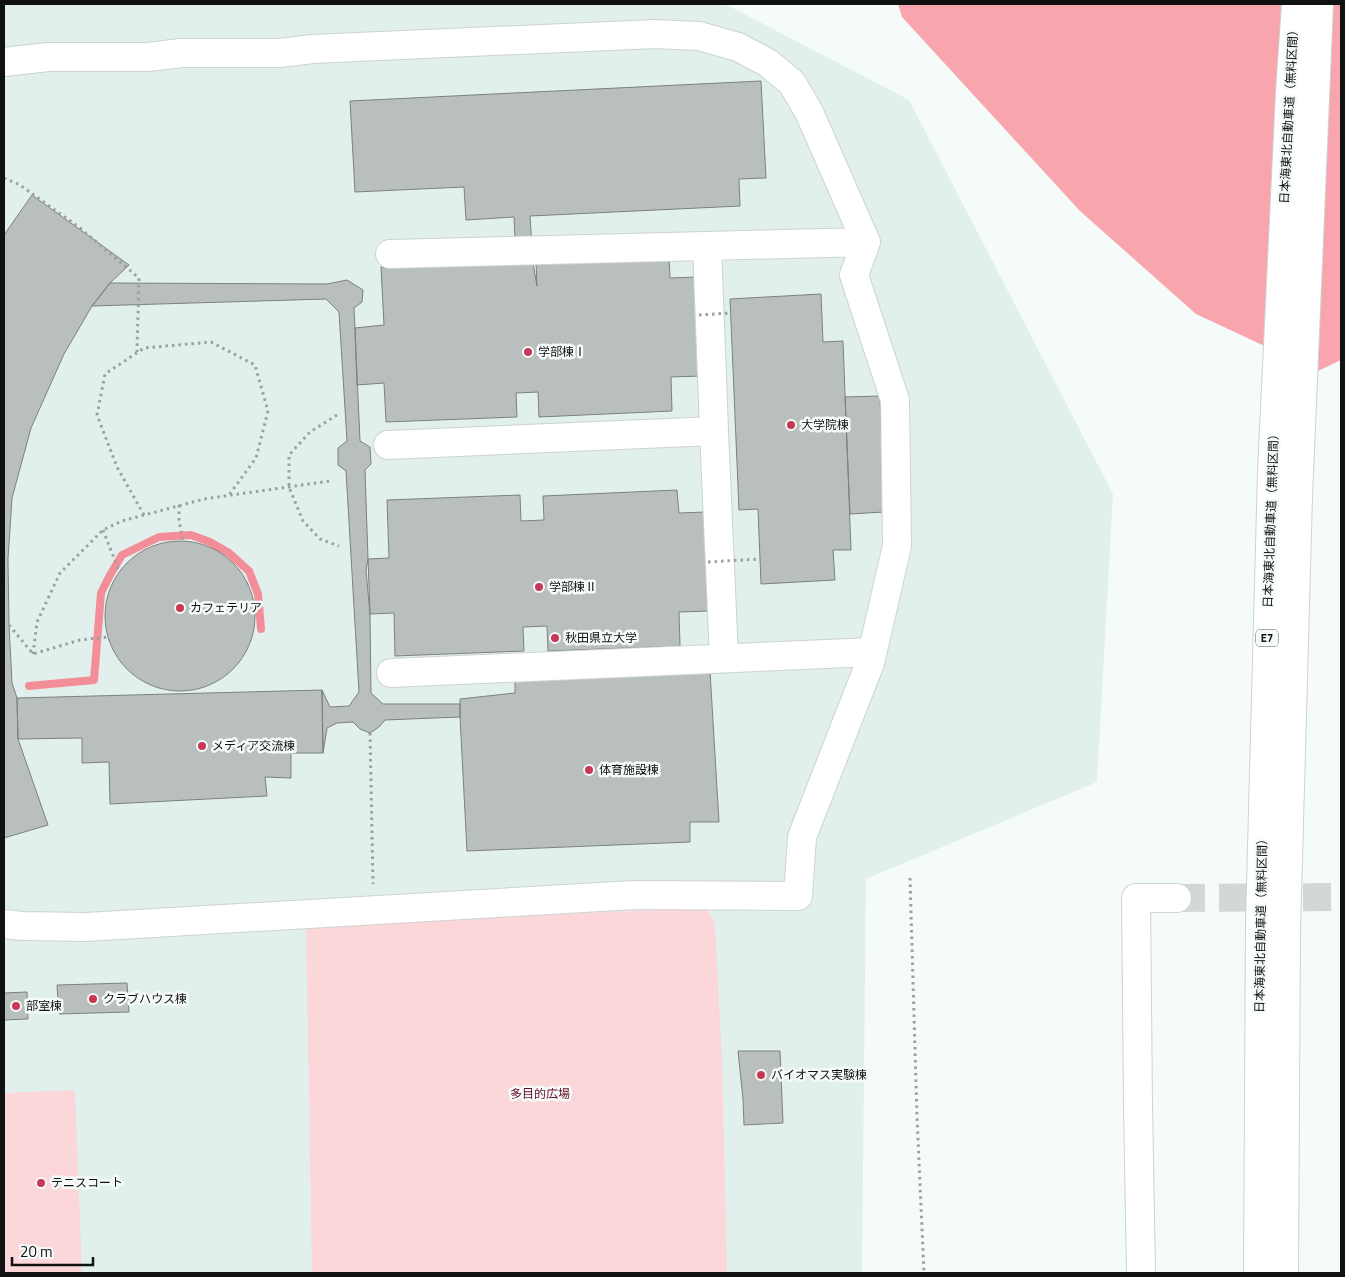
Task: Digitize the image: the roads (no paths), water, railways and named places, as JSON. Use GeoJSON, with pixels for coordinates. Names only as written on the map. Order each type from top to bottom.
{"type":"FeatureCollection","features":[{"type":"Feature","properties":{"kind":"main road","name":"日本海東北自動車道（無料区間）"},"geometry":{"type":"LineString","coordinates":[[1258,1273],[1260,923],[1271,491],[1288,123],[1296,4]]}},
{"type":"Feature","properties":{"kind":"main road","name":"日本海東北自動車道（無料区間）"},"geometry":{"type":"LineString","coordinates":[[1284,1273],[1286,932],[1298,497],[1319,4]]}},
{"type":"Feature","properties":{"kind":"main road"},"geometry":{"type":"LineString","coordinates":[[4,62],[48,57],[148,58],[181,53],[280,53],[312,49],[655,34],[699,36],[738,47],[768,63],[792,83],[809,112],[866,242],[854,275],[895,400],[897,500],[897,546],[870,663],[802,837],[798,896],[634,895],[86,927],[4,924]]}},
{"type":"Feature","properties":{"kind":"main road"},"geometry":{"type":"LineString","coordinates":[[390,254],[866,242]]}},
{"type":"Feature","properties":{"kind":"main road"},"geometry":{"type":"LineString","coordinates":[[707,246],[724,658]]}},
{"type":"Feature","properties":{"kind":"main road"},"geometry":{"type":"LineString","coordinates":[[388,445],[714,432]]}},
{"type":"Feature","properties":{"kind":"main road"},"geometry":{"type":"LineString","coordinates":[[391,673],[872,652]]}},
{"type":"Feature","properties":{"kind":"main road"},"geometry":{"type":"LineString","coordinates":[[1141,1273],[1136,898],[1177,898]]}},
{"type":"Feature","properties":{"kind":"waterway"},"geometry":{"type":"LineString","coordinates":[[29,686],[94,680],[101,593],[122,555],[159,537],[191,535],[210,542],[229,553],[249,571],[258,594],[261,629]]}},
{"type":"Feature","properties":{"kind":"tunnel"},"geometry":{"type":"LineString","coordinates":[[1177,898],[1341,897]]}},
{"type":"Feature","properties":{"kind":"place","name":"学部棟Ⅰ"},"geometry":{"type":"Point","coordinates":[528,352]}},
{"type":"Feature","properties":{"kind":"place","name":"大学院棟"},"geometry":{"type":"Point","coordinates":[791,425]}},
{"type":"Feature","properties":{"kind":"place","name":"学部棟Ⅱ"},"geometry":{"type":"Point","coordinates":[539,587]}},
{"type":"Feature","properties":{"kind":"place","name":"カフェテリア"},"geometry":{"type":"Point","coordinates":[180,608]}},
{"type":"Feature","properties":{"kind":"place","name":"秋田県立大学"},"geometry":{"type":"Point","coordinates":[555,638]}},
{"type":"Feature","properties":{"kind":"place","name":"メディア交流棟"},"geometry":{"type":"Point","coordinates":[202,746]}},
{"type":"Feature","properties":{"kind":"place","name":"体育施設棟"},"geometry":{"type":"Point","coordinates":[589,770]}},
{"type":"Feature","properties":{"kind":"place","name":"クラブハウス棟"},"geometry":{"type":"Point","coordinates":[93,999]}},
{"type":"Feature","properties":{"kind":"place","name":"部室棟"},"geometry":{"type":"Point","coordinates":[16,1006]}},
{"type":"Feature","properties":{"kind":"place","name":"バイオマス実験棟"},"geometry":{"type":"Point","coordinates":[761,1075]}},
{"type":"Feature","properties":{"kind":"place","name":"テニスコート"},"geometry":{"type":"Point","coordinates":[41,1183]}},
{"type":"Feature","properties":{"kind":"park label","name":"多目的広場"},"geometry":{"type":"Point","coordinates":[540,1094]}}]}
